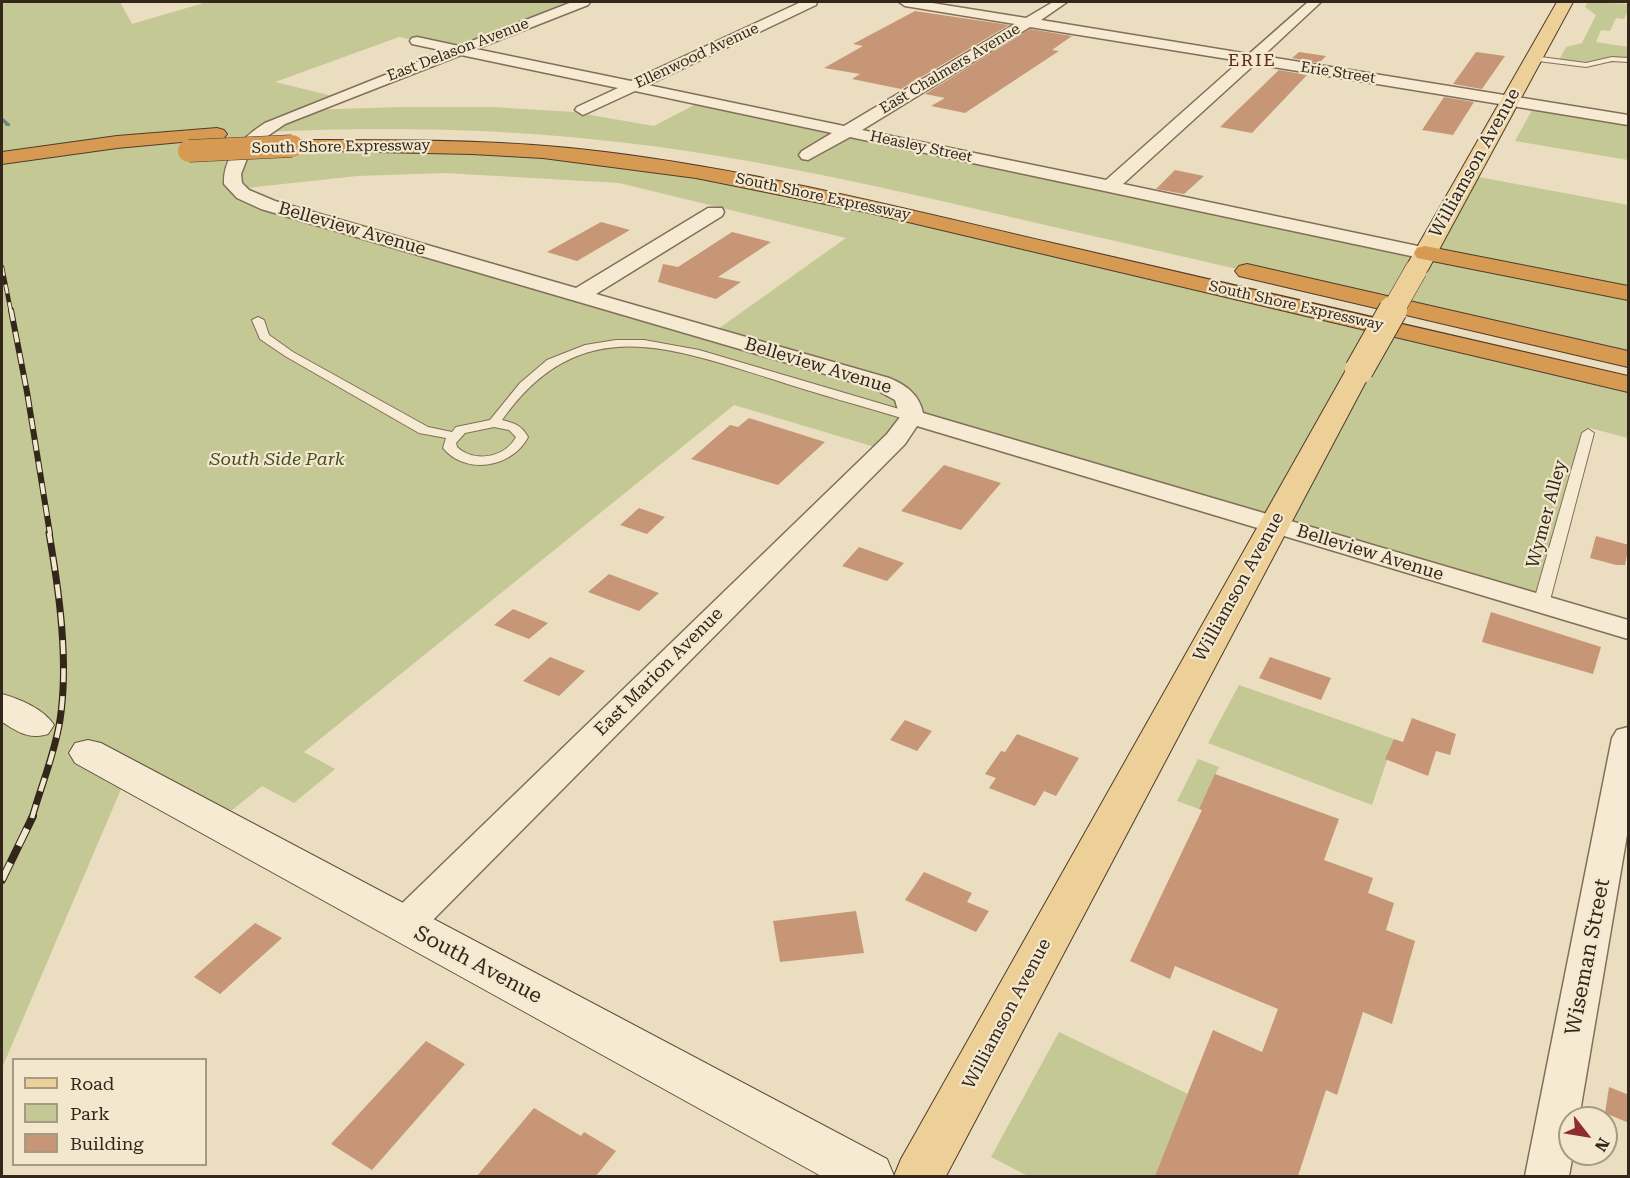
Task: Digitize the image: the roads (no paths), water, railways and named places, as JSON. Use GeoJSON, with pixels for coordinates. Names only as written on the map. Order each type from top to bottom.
{"type":"FeatureCollection","features":[{"type":"Feature","properties":{"kind":"highway","name":"South Shore Expressway"},"geometry":{"type":"LineString","coordinates":[[8,161],[189,151],[297,138],[426,128],[593,139],[760,164],[893,191]]}},
{"type":"Feature","properties":{"kind":"highway","name":"South Shore Expressway"},"geometry":{"type":"LineString","coordinates":[[8,161],[54,149],[217,134],[578,155],[696,171],[911,216],[1629,384]]}},
{"type":"Feature","properties":{"kind":"highway"},"geometry":{"type":"LineString","coordinates":[[1421,261],[1629,293]]}},
{"type":"Feature","properties":{"kind":"highway","name":"South Shore Expressway"},"geometry":{"type":"LineString","coordinates":[[1222,266],[1626,358]]}},
{"type":"Feature","properties":{"kind":"main road","name":"Williamson Avenue"},"geometry":{"type":"LineString","coordinates":[[919,1176],[1273,525],[1565,2]]}},
{"type":"Feature","properties":{"kind":"main road"},"geometry":{"type":"LineString","coordinates":[[2,706],[35,725]]}},
{"type":"Feature","properties":{"kind":"main road","name":"South Avenue"},"geometry":{"type":"LineString","coordinates":[[88,753],[869,1176]]}},
{"type":"Feature","properties":{"kind":"street","name":"East Delason Avenue"},"geometry":{"type":"LineString","coordinates":[[332,99],[583,2]]}},
{"type":"Feature","properties":{"kind":"street","name":"Ellenwood Avenue"},"geometry":{"type":"LineString","coordinates":[[583,110],[811,2]]}},
{"type":"Feature","properties":{"kind":"street","name":"Erie Street"},"geometry":{"type":"LineString","coordinates":[[905,2],[1629,120]]}},
{"type":"Feature","properties":{"kind":"street","name":"East Chalmers Avenue"},"geometry":{"type":"LineString","coordinates":[[808,155],[1061,2]]}},
{"type":"Feature","properties":{"kind":"street"},"geometry":{"type":"LineString","coordinates":[[1109,187],[1315,2]]}},
{"type":"Feature","properties":{"kind":"street","name":"Heasley Street"},"geometry":{"type":"LineString","coordinates":[[417,41],[1109,187],[1421,261]]}},
{"type":"Feature","properties":{"kind":"street","name":"Belleview Avenue"},"geometry":{"type":"LineString","coordinates":[[332,99],[267,128],[240,153],[232,178],[237,189],[254,200],[268,205],[881,382],[906,396],[911,406],[912,417],[1629,630]]}},
{"type":"Feature","properties":{"kind":"street"},"geometry":{"type":"LineString","coordinates":[[579,295],[715,212]]}},
{"type":"Feature","properties":{"kind":"street","name":"East Marion Avenue"},"geometry":{"type":"LineString","coordinates":[[404,925],[896,439],[912,417]]}},
{"type":"Feature","properties":{"kind":"street","name":"Wiseman Street"},"geometry":{"type":"LineString","coordinates":[[1547,1176],[1629,738]]}},
{"type":"Feature","properties":{"kind":"lane"},"geometry":{"type":"LineString","coordinates":[[1533,58],[1586,65],[1612,59],[1629,60]]}},
{"type":"Feature","properties":{"kind":"lane"},"geometry":{"type":"LineString","coordinates":[[258,321],[264,338],[289,354],[424,430],[454,436]]}},
{"type":"Feature","properties":{"kind":"lane"},"geometry":{"type":"LineString","coordinates":[[494,423],[514,394],[549,364],[582,349],[621,342],[656,345],[695,353],[912,417]]}},
{"type":"Feature","properties":{"kind":"lane"},"geometry":{"type":"LineString","coordinates":[[494,423],[514,427],[522,437],[515,450],[495,459],[471,460],[461,458],[450,448],[450,442],[454,436],[471,426],[494,423]]}},
{"type":"Feature","properties":{"kind":"lane","name":"Wymer Alley"},"geometry":{"type":"LineString","coordinates":[[1541,604],[1588,433]]}},
{"type":"Feature","properties":{"kind":"waterway"},"geometry":{"type":"LineString","coordinates":[[2,119],[8,125]]}},
{"type":"Feature","properties":{"kind":"railway"},"geometry":{"type":"LineString","coordinates":[[2,267],[11,312]]}},
{"type":"Feature","properties":{"kind":"railway"},"geometry":{"type":"LineString","coordinates":[[11,310],[50,534]]}},
{"type":"Feature","properties":{"kind":"railway"},"geometry":{"type":"LineString","coordinates":[[32,818],[55,745],[63,697],[62,626],[49,533]]}},
{"type":"Feature","properties":{"kind":"railway"},"geometry":{"type":"LineString","coordinates":[[2,880],[33,816]]}},
{"type":"Feature","properties":{"kind":"district","name":"ERIE"},"geometry":{"type":"Point","coordinates":[1252,61]}},
{"type":"Feature","properties":{"kind":"park label","name":"South Side Park"},"geometry":{"type":"Point","coordinates":[277,460]}}]}
